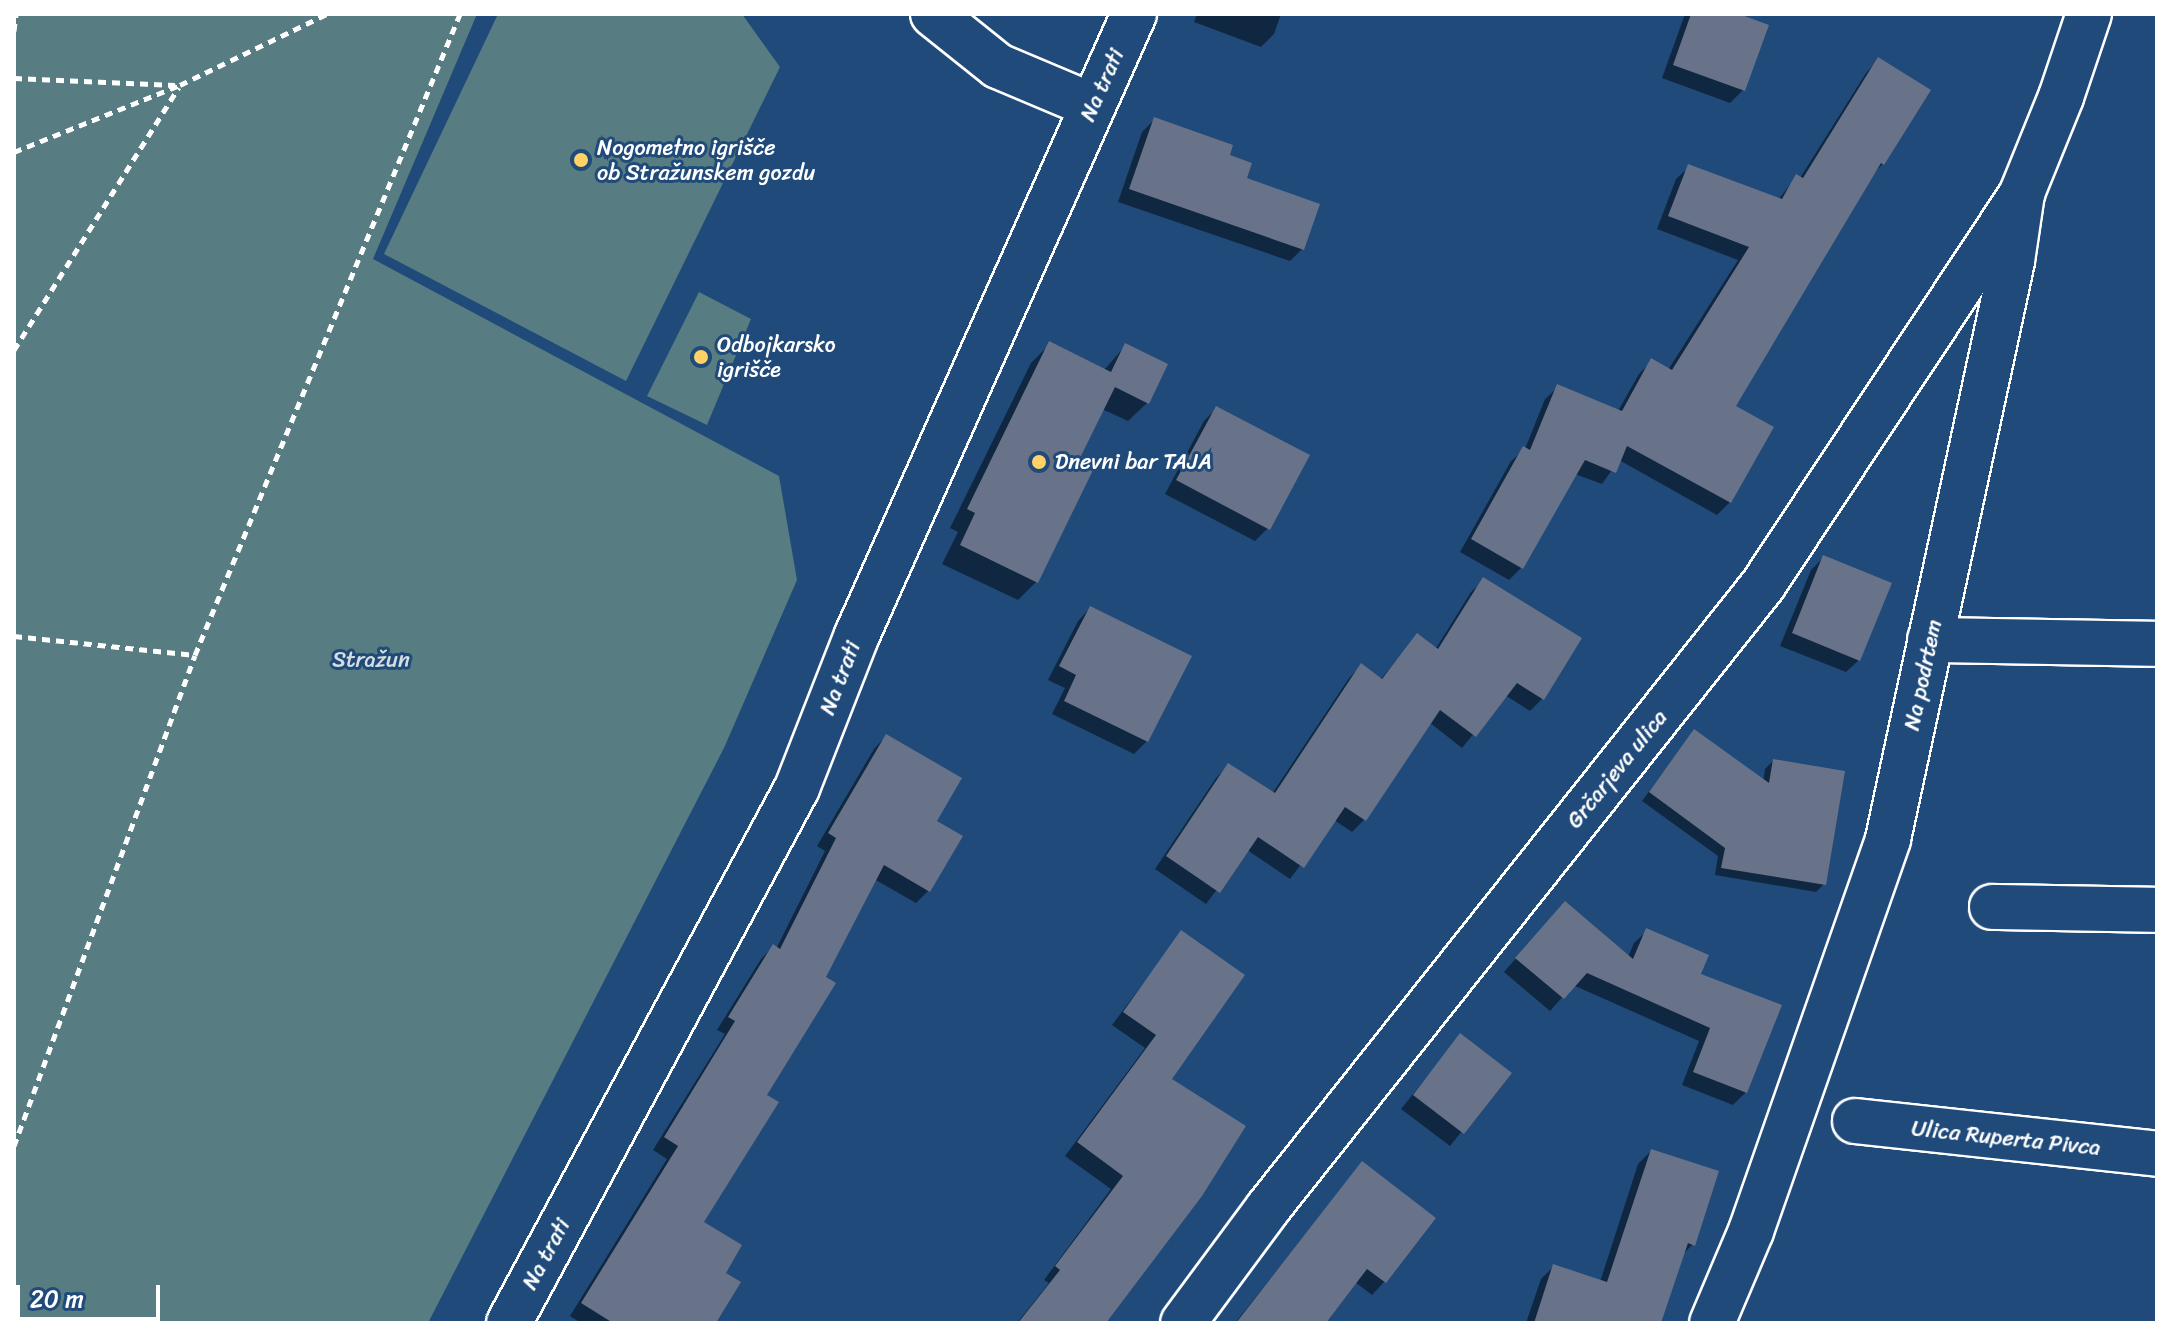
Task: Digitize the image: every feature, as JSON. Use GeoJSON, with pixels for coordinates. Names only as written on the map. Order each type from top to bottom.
{"type":"FeatureCollection","features":[{"type":"Feature","properties":{"kind":"street"},"geometry":{"type":"LineString","coordinates":[[933,14],[998,66],[1093,106]]}},
{"type":"Feature","properties":{"kind":"street","name":"Na trati"},"geometry":{"type":"LineString","coordinates":[[509,1323],[797,788],[857,635],[1134,14]]}},
{"type":"Feature","properties":{"kind":"street","name":"Na podrtem"},"geometry":{"type":"LineString","coordinates":[[1718,1322],[1888,839],[2012,261],[2022,193],[2061,97],[2089,14]]}},
{"type":"Feature","properties":{"kind":"street","name":"Grčarjeva ulica"},"geometry":{"type":"LineString","coordinates":[[1183,1323],[1268,1208],[1763,585],[2022,193]]}},
{"type":"Feature","properties":{"kind":"street"},"geometry":{"type":"LineString","coordinates":[[1930,640],[2157,644]]}},
{"type":"Feature","properties":{"kind":"street"},"geometry":{"type":"LineString","coordinates":[[1992,907],[2157,910]]}},
{"type":"Feature","properties":{"kind":"street","name":"Ulica Ruperta Pivca"},"geometry":{"type":"LineString","coordinates":[[1855,1121],[2157,1154]]}},
{"type":"Feature","properties":{"kind":"path"},"geometry":{"type":"LineString","coordinates":[[14,31],[16,14]]}},
{"type":"Feature","properties":{"kind":"path"},"geometry":{"type":"LineString","coordinates":[[14,152],[180,85],[327,14]]}},
{"type":"Feature","properties":{"kind":"path"},"geometry":{"type":"LineString","coordinates":[[14,1146],[195,655],[460,14]]}},
{"type":"Feature","properties":{"kind":"path"},"geometry":{"type":"LineString","coordinates":[[14,78],[180,85]]}},
{"type":"Feature","properties":{"kind":"path"},"geometry":{"type":"LineString","coordinates":[[14,350],[180,85]]}},
{"type":"Feature","properties":{"kind":"path"},"geometry":{"type":"LineString","coordinates":[[14,636],[195,655]]}},
{"type":"Feature","properties":{"kind":"path"},"geometry":{"type":"LineString","coordinates":[[14,1313],[19,1323]]}},
{"type":"Feature","properties":{"kind":"green space","name":"Stražun"},"geometry":{"type":"Polygon","coordinates":[[[14,14],[477,14],[373,259],[779,476],[797,580],[724,748],[428,1323],[14,1323],[14,14]]]}},
{"type":"Feature","properties":{"kind":"green space","name":"Nogometno igrišče ob Stražunskem gozdu"},"geometry":{"type":"Polygon","coordinates":[[[498,14],[742,14],[780,67],[626,381],[384,254],[498,14]]]}},
{"type":"Feature","properties":{"kind":"green space","name":"Odbojkarsko igrišče"},"geometry":{"type":"Polygon","coordinates":[[[699,292],[751,319],[707,425],[647,396],[699,292]]]}},
{"type":"Feature","properties":{"kind":"building"},"geometry":{"type":"Polygon","coordinates":[[[1691,14],[1739,14],[1769,25],[1745,91],[1673,65],[1691,14]]]}},
{"type":"Feature","properties":{"kind":"building"},"geometry":{"type":"Polygon","coordinates":[[[1878,57],[1931,90],[1884,165],[1881,163],[1736,406],[1774,427],[1731,503],[1627,446],[1616,473],[1585,460],[1523,569],[1471,539],[1523,446],[1530,450],[1557,384],[1622,411],[1651,358],[1672,370],[1749,247],[1668,216],[1688,164],[1782,199],[1796,174],[1803,178],[1878,57]]]}},
{"type":"Feature","properties":{"kind":"building"},"geometry":{"type":"Polygon","coordinates":[[[1154,117],[1233,145],[1230,155],[1252,163],[1247,178],[1320,204],[1304,250],[1129,189],[1154,117]]]}},
{"type":"Feature","properties":{"kind":"building","name":"Dnevni bar TAJA"},"geometry":{"type":"Polygon","coordinates":[[[1049,341],[1111,372],[1125,343],[1168,364],[1149,404],[1115,387],[1080,458],[1095,466],[1038,583],[960,545],[975,513],[967,509],[1049,341]]]}},
{"type":"Feature","properties":{"kind":"building"},"geometry":{"type":"Polygon","coordinates":[[[1216,406],[1310,455],[1270,530],[1176,480],[1216,406]]]}},
{"type":"Feature","properties":{"kind":"building"},"geometry":{"type":"Polygon","coordinates":[[[1823,555],[1892,583],[1860,661],[1792,633],[1823,555]]]}},
{"type":"Feature","properties":{"kind":"building"},"geometry":{"type":"Polygon","coordinates":[[[1483,577],[1582,638],[1544,700],[1517,683],[1476,737],[1440,710],[1366,821],[1345,807],[1304,868],[1258,837],[1220,893],[1166,856],[1228,763],[1275,793],[1361,663],[1382,679],[1417,633],[1438,649],[1483,577]]]}},
{"type":"Feature","properties":{"kind":"building"},"geometry":{"type":"Polygon","coordinates":[[[1090,606],[1192,656],[1148,742],[1064,701],[1076,675],[1059,666],[1090,606]]]}},
{"type":"Feature","properties":{"kind":"building"},"geometry":{"type":"Polygon","coordinates":[[[1694,729],[1769,783],[1773,759],[1845,771],[1826,885],[1721,868],[1725,848],[1649,792],[1694,729]]]}},
{"type":"Feature","properties":{"kind":"building"},"geometry":{"type":"Polygon","coordinates":[[[886,734],[962,778],[937,821],[963,836],[930,892],[884,865],[826,977],[836,983],[767,1095],[779,1102],[704,1222],[742,1245],[726,1273],[741,1282],[716,1323],[613,1323],[581,1303],[678,1146],[664,1137],[735,1021],[728,1017],[773,944],[780,949],[836,838],[828,833],[886,734]]]}},
{"type":"Feature","properties":{"kind":"building"},"geometry":{"type":"Polygon","coordinates":[[[1565,901],[1633,959],[1646,928],[1709,955],[1701,974],[1782,1005],[1747,1093],[1693,1072],[1710,1028],[1587,973],[1564,999],[1515,958],[1565,901]]]}},
{"type":"Feature","properties":{"kind":"building"},"geometry":{"type":"Polygon","coordinates":[[[1181,930],[1245,975],[1172,1079],[1246,1126],[1202,1196],[1106,1323],[1018,1323],[1060,1270],[1055,1266],[1123,1176],[1077,1142],[1156,1035],[1123,1012],[1181,930]]]}},
{"type":"Feature","properties":{"kind":"building"},"geometry":{"type":"Polygon","coordinates":[[[1460,1033],[1512,1073],[1464,1134],[1413,1095],[1460,1033]]]}},
{"type":"Feature","properties":{"kind":"building"},"geometry":{"type":"Polygon","coordinates":[[[1651,1149],[1719,1171],[1695,1246],[1688,1243],[1661,1323],[1534,1323],[1553,1264],[1607,1282],[1651,1149]]]}},
{"type":"Feature","properties":{"kind":"building"},"geometry":{"type":"Polygon","coordinates":[[[1362,1161],[1436,1218],[1386,1283],[1367,1269],[1326,1323],[1236,1323],[1362,1161]]]}},
{"type":"Feature","properties":{"kind":"place","name":"Nogometno igrišče ob Stražunskem gozdu"},"geometry":{"type":"Point","coordinates":[581,160]}},
{"type":"Feature","properties":{"kind":"place","name":"Odbojkarsko igrišče"},"geometry":{"type":"Point","coordinates":[701,357]}},
{"type":"Feature","properties":{"kind":"place","name":"Dnevni bar TAJA"},"geometry":{"type":"Point","coordinates":[1039,462]}}]}
